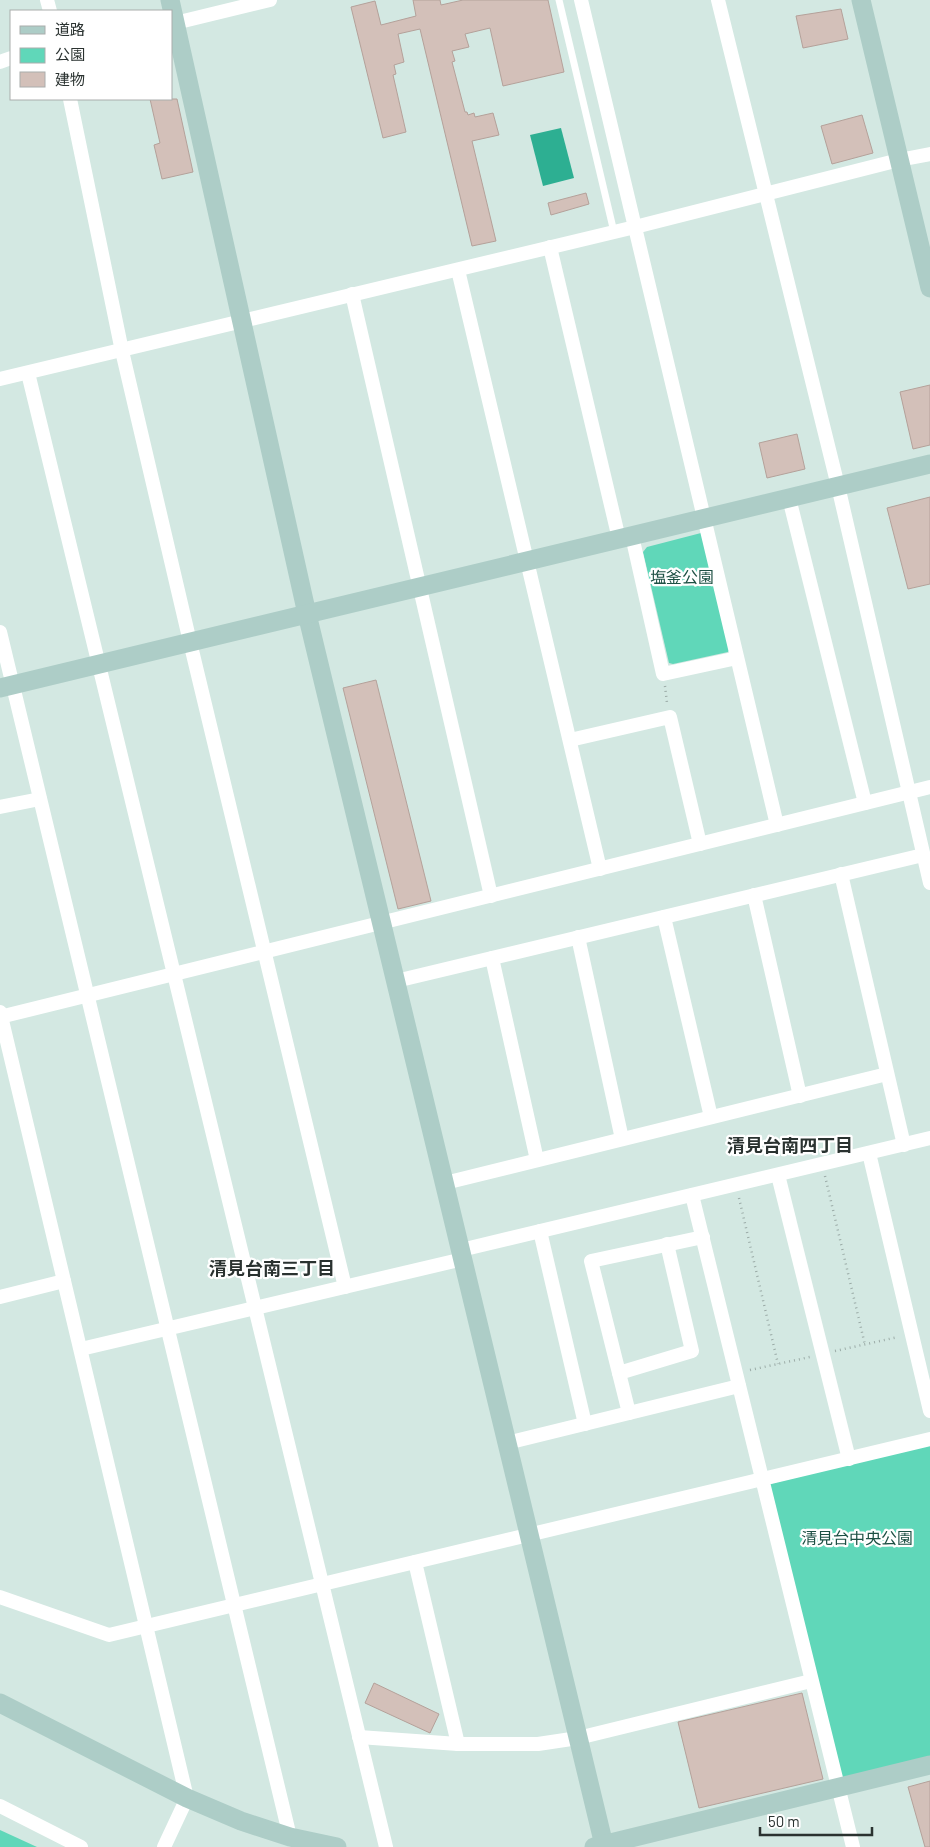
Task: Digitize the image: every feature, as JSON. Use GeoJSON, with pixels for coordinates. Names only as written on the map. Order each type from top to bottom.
{"type":"FeatureCollection","features":[{"type":"Feature","properties":{"kind":"street"},"geometry":{"type":"LineString","coordinates":[[270,0],[173,24],[308,614],[578,1738],[599,1846],[930,1765]]}},
{"type":"Feature","properties":{"kind":"street"},"geometry":{"type":"LineString","coordinates":[[581,0],[777,825]]}},
{"type":"Feature","properties":{"kind":"street"},"geometry":{"type":"LineString","coordinates":[[718,0],[838,486],[930,884]]}},
{"type":"Feature","properties":{"kind":"street"},"geometry":{"type":"LineString","coordinates":[[861,0],[930,288]]}},
{"type":"Feature","properties":{"kind":"street"},"geometry":{"type":"LineString","coordinates":[[70,100],[122,351],[345,1287]]}},
{"type":"Feature","properties":{"kind":"street"},"geometry":{"type":"LineString","coordinates":[[1,375],[28,373],[122,351],[242,320],[550,248],[930,154]]}},
{"type":"Feature","properties":{"kind":"street"},"geometry":{"type":"LineString","coordinates":[[550,248],[662,674],[738,658]]}},
{"type":"Feature","properties":{"kind":"street"},"geometry":{"type":"LineString","coordinates":[[458,270],[600,868]]}},
{"type":"Feature","properties":{"kind":"street"},"geometry":{"type":"LineString","coordinates":[[352,294],[491,896]]}},
{"type":"Feature","properties":{"kind":"street"},"geometry":{"type":"LineString","coordinates":[[28,373],[386,1847]]}},
{"type":"Feature","properties":{"kind":"street"},"geometry":{"type":"LineString","coordinates":[[6,687],[930,464]]}},
{"type":"Feature","properties":{"kind":"street"},"geometry":{"type":"LineString","coordinates":[[789,498],[865,803]]}},
{"type":"Feature","properties":{"kind":"street"},"geometry":{"type":"LineString","coordinates":[[0,632],[6,687],[40,799],[234,1605],[295,1841]]}},
{"type":"Feature","properties":{"kind":"street"},"geometry":{"type":"LineString","coordinates":[[570,740],[670,717],[700,844]]}},
{"type":"Feature","properties":{"kind":"street"},"geometry":{"type":"LineString","coordinates":[[164,1847],[187,1798],[0,1015],[264,952],[930,787]]}},
{"type":"Feature","properties":{"kind":"street"},"geometry":{"type":"LineString","coordinates":[[0,807],[40,799]]}},
{"type":"Feature","properties":{"kind":"street"},"geometry":{"type":"LineString","coordinates":[[396,981],[923,855]]}},
{"type":"Feature","properties":{"kind":"street"},"geometry":{"type":"LineString","coordinates":[[841,874],[904,1145]]}},
{"type":"Feature","properties":{"kind":"street"},"geometry":{"type":"LineString","coordinates":[[754,896],[800,1096]]}},
{"type":"Feature","properties":{"kind":"street"},"geometry":{"type":"LineString","coordinates":[[664,917],[711,1118]]}},
{"type":"Feature","properties":{"kind":"street"},"geometry":{"type":"LineString","coordinates":[[578,937],[622,1139]]}},
{"type":"Feature","properties":{"kind":"street"},"geometry":{"type":"LineString","coordinates":[[492,958],[537,1160]]}},
{"type":"Feature","properties":{"kind":"street"},"geometry":{"type":"LineString","coordinates":[[445,1183],[887,1074]]}},
{"type":"Feature","properties":{"kind":"street"},"geometry":{"type":"LineString","coordinates":[[80,1349],[345,1287],[462,1255],[540,1231],[930,1138]]}},
{"type":"Feature","properties":{"kind":"street"},"geometry":{"type":"LineString","coordinates":[[868,1153],[930,1411]]}},
{"type":"Feature","properties":{"kind":"street"},"geometry":{"type":"LineString","coordinates":[[778,1175],[848,1459]]}},
{"type":"Feature","properties":{"kind":"street"},"geometry":{"type":"LineString","coordinates":[[692,1195],[853,1847]]}},
{"type":"Feature","properties":{"kind":"street"},"geometry":{"type":"LineString","coordinates":[[540,1231],[585,1424]]}},
{"type":"Feature","properties":{"kind":"street"},"geometry":{"type":"LineString","coordinates":[[628,1413],[591,1261],[702,1236]]}},
{"type":"Feature","properties":{"kind":"street"},"geometry":{"type":"LineString","coordinates":[[619,1373],[692,1350],[667,1244]]}},
{"type":"Feature","properties":{"kind":"street"},"geometry":{"type":"LineString","coordinates":[[0,1297],[64,1280]]}},
{"type":"Feature","properties":{"kind":"street"},"geometry":{"type":"LineString","coordinates":[[507,1443],[628,1413],[737,1380]]}},
{"type":"Feature","properties":{"kind":"street"},"geometry":{"type":"LineString","coordinates":[[0,1597],[109,1635],[930,1439]]}},
{"type":"Feature","properties":{"kind":"street"},"geometry":{"type":"LineString","coordinates":[[414,1562],[458,1744]]}},
{"type":"Feature","properties":{"kind":"street"},"geometry":{"type":"LineString","coordinates":[[359,1737],[458,1744],[538,1744],[578,1738],[811,1681]]}},
{"type":"Feature","properties":{"kind":"street"},"geometry":{"type":"LineString","coordinates":[[0,1702],[187,1798],[295,1841],[337,1847]]}},
{"type":"Feature","properties":{"kind":"street"},"geometry":{"type":"LineString","coordinates":[[0,1806],[81,1847]]}},
{"type":"Feature","properties":{"kind":"lane"},"geometry":{"type":"LineString","coordinates":[[559,0],[614,232]]}},
{"type":"Feature","properties":{"kind":"path"},"geometry":{"type":"LineString","coordinates":[[662,674],[670,717]]}},
{"type":"Feature","properties":{"kind":"path"},"geometry":{"type":"LineString","coordinates":[[822,1164],[866,1344]]}},
{"type":"Feature","properties":{"kind":"path"},"geometry":{"type":"LineString","coordinates":[[736,1185],[778,1364]]}},
{"type":"Feature","properties":{"kind":"path"},"geometry":{"type":"LineString","coordinates":[[737,1380],[778,1364],[912,1334]]}},
{"type":"Feature","properties":{"kind":"green space","name":"塩釜公園"},"geometry":{"type":"Polygon","coordinates":[[[701,533],[731,647],[728,652],[673,664],[669,663],[643,552],[647,547],[701,533]]]}},
{"type":"Feature","properties":{"kind":"green space","name":"清見台中央公園"},"geometry":{"type":"Polygon","coordinates":[[[930,1445],[930,1759],[841,1783],[769,1484],[930,1445]]]}},
{"type":"Feature","properties":{"kind":"green space"},"geometry":{"type":"Polygon","coordinates":[[[0,1830],[37,1847],[0,1847],[0,1830]]]}},
{"type":"Feature","properties":{"kind":"shaded area"},"geometry":{"type":"Polygon","coordinates":[[[561,128],[574,178],[543,186],[530,135],[561,128]]]}},
{"type":"Feature","properties":{"kind":"building"},"geometry":{"type":"Polygon","coordinates":[[[413,0],[440,0],[441,5],[463,0],[548,0],[564,72],[503,86],[490,28],[465,34],[469,47],[452,51],[455,61],[452,62],[465,112],[468,115],[474,113],[475,117],[493,113],[499,135],[472,141],[496,241],[472,246],[420,29],[398,34],[404,62],[394,65],[396,74],[393,75],[406,132],[383,138],[351,7],[375,1],[381,25],[416,16],[413,0]]]}},
{"type":"Feature","properties":{"kind":"building"},"geometry":{"type":"Polygon","coordinates":[[[841,9],[848,39],[803,48],[796,16],[841,9]]]}},
{"type":"Feature","properties":{"kind":"building"},"geometry":{"type":"Polygon","coordinates":[[[177,99],[193,172],[162,179],[154,145],[160,143],[150,100],[177,99]]]}},
{"type":"Feature","properties":{"kind":"building"},"geometry":{"type":"Polygon","coordinates":[[[862,115],[873,153],[832,164],[821,126],[862,115]]]}},
{"type":"Feature","properties":{"kind":"building"},"geometry":{"type":"Polygon","coordinates":[[[586,193],[589,204],[551,215],[548,203],[586,193]]]}},
{"type":"Feature","properties":{"kind":"building"},"geometry":{"type":"Polygon","coordinates":[[[930,385],[930,445],[913,449],[900,392],[930,385]]]}},
{"type":"Feature","properties":{"kind":"building"},"geometry":{"type":"Polygon","coordinates":[[[797,434],[805,469],[767,478],[759,443],[797,434]]]}},
{"type":"Feature","properties":{"kind":"building"},"geometry":{"type":"Polygon","coordinates":[[[930,497],[930,584],[908,589],[887,508],[930,497]]]}},
{"type":"Feature","properties":{"kind":"building"},"geometry":{"type":"Polygon","coordinates":[[[376,680],[431,901],[398,909],[343,688],[376,680]]]}},
{"type":"Feature","properties":{"kind":"building"},"geometry":{"type":"Polygon","coordinates":[[[374,1683],[439,1714],[430,1733],[365,1703],[374,1683]]]}},
{"type":"Feature","properties":{"kind":"building"},"geometry":{"type":"Polygon","coordinates":[[[802,1693],[823,1779],[699,1808],[678,1722],[802,1693]]]}},
{"type":"Feature","properties":{"kind":"building"},"geometry":{"type":"Polygon","coordinates":[[[930,1781],[930,1847],[925,1847],[908,1787],[930,1781]]]}},
{"type":"Feature","properties":{"kind":"district","name":"清見台南四丁目"},"geometry":{"type":"Point","coordinates":[790,1146]}},
{"type":"Feature","properties":{"kind":"district","name":"清見台南三丁目"},"geometry":{"type":"Point","coordinates":[272,1269]}}]}
